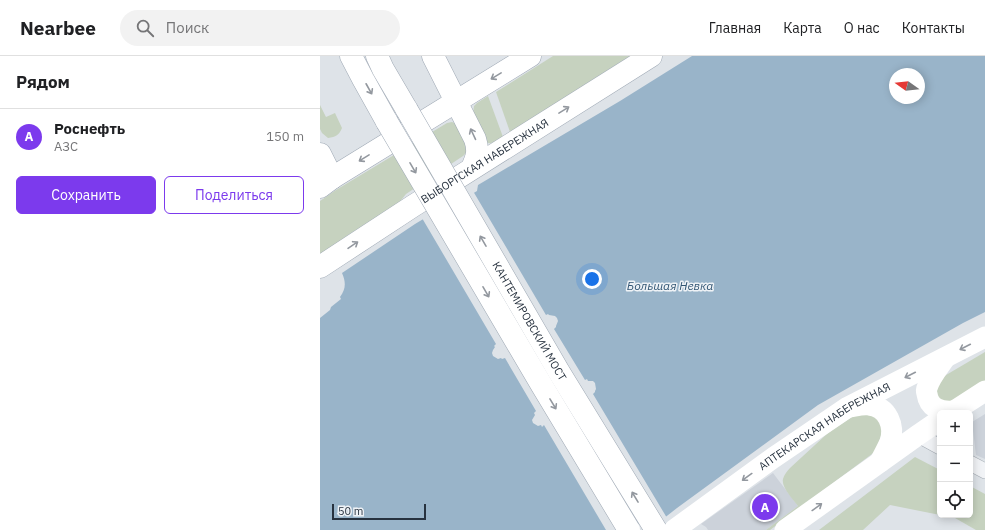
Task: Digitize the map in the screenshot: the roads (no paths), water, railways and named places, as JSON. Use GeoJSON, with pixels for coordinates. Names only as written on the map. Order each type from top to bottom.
{"type":"FeatureCollection","features":[{"type":"Feature","properties":{"kind":"main road","name":"КАНТЕМИРОВСКИЙ МОСТ"},"geometry":{"type":"LineString","coordinates":[[352,56],[387,122],[629,530]]}},
{"type":"Feature","properties":{"kind":"main road","name":"КАНТЕМИРОВСКИЙ МОСТ"},"geometry":{"type":"LineString","coordinates":[[377,56],[383,69],[559,372],[656,530]]}},
{"type":"Feature","properties":{"kind":"main road"},"geometry":{"type":"LineString","coordinates":[[433,56],[457,101],[478,146],[477,156],[472,168]]}},
{"type":"Feature","properties":{"kind":"main road"},"geometry":{"type":"LineString","coordinates":[[320,154],[326,182],[530,56]]}},
{"type":"Feature","properties":{"kind":"main road","name":"ВЫБОРГСКАЯ НАБЕРЕЖНАЯ"},"geometry":{"type":"LineString","coordinates":[[320,267],[472,168],[651,56]]}},
{"type":"Feature","properties":{"kind":"street","name":"АПТЕКАРСКАЯ НАБЕРЕЖНАЯ"},"geometry":{"type":"LineString","coordinates":[[674,530],[773,458],[848,407],[985,337]]}},
{"type":"Feature","properties":{"kind":"street"},"geometry":{"type":"LineString","coordinates":[[918,435],[926,389],[945,357]]}},
{"type":"Feature","properties":{"kind":"street"},"geometry":{"type":"LineString","coordinates":[[926,389],[928,399],[932,405],[939,410]]}},
{"type":"Feature","properties":{"kind":"street"},"geometry":{"type":"LineString","coordinates":[[956,410],[985,391]]}},
{"type":"Feature","properties":{"kind":"street"},"geometry":{"type":"LineString","coordinates":[[848,407],[861,405],[876,406],[918,435],[938,446]]}},
{"type":"Feature","properties":{"kind":"street"},"geometry":{"type":"LineString","coordinates":[[879,462],[890,442],[892,432],[890,422],[884,411]]}},
{"type":"Feature","properties":{"kind":"street"},"geometry":{"type":"LineString","coordinates":[[785,530],[937,422]]}},
{"type":"Feature","properties":{"kind":"street"},"geometry":{"type":"LineString","coordinates":[[973,465],[985,471]]}},
{"type":"Feature","properties":{"kind":"water","name":"Большая Невка"},"geometry":{"type":"Polygon","coordinates":[[[692,56],[985,56],[985,312],[818,405],[649,530],[320,530],[320,318],[341,299],[340,297],[345,285],[342,273],[415,224],[425,218],[430,219],[477,191],[478,185],[620,101],[692,56]]]}},
{"type":"Feature","properties":{"kind":"place","name":"Роснефть"},"geometry":{"type":"Point","coordinates":[765,507]}}]}
